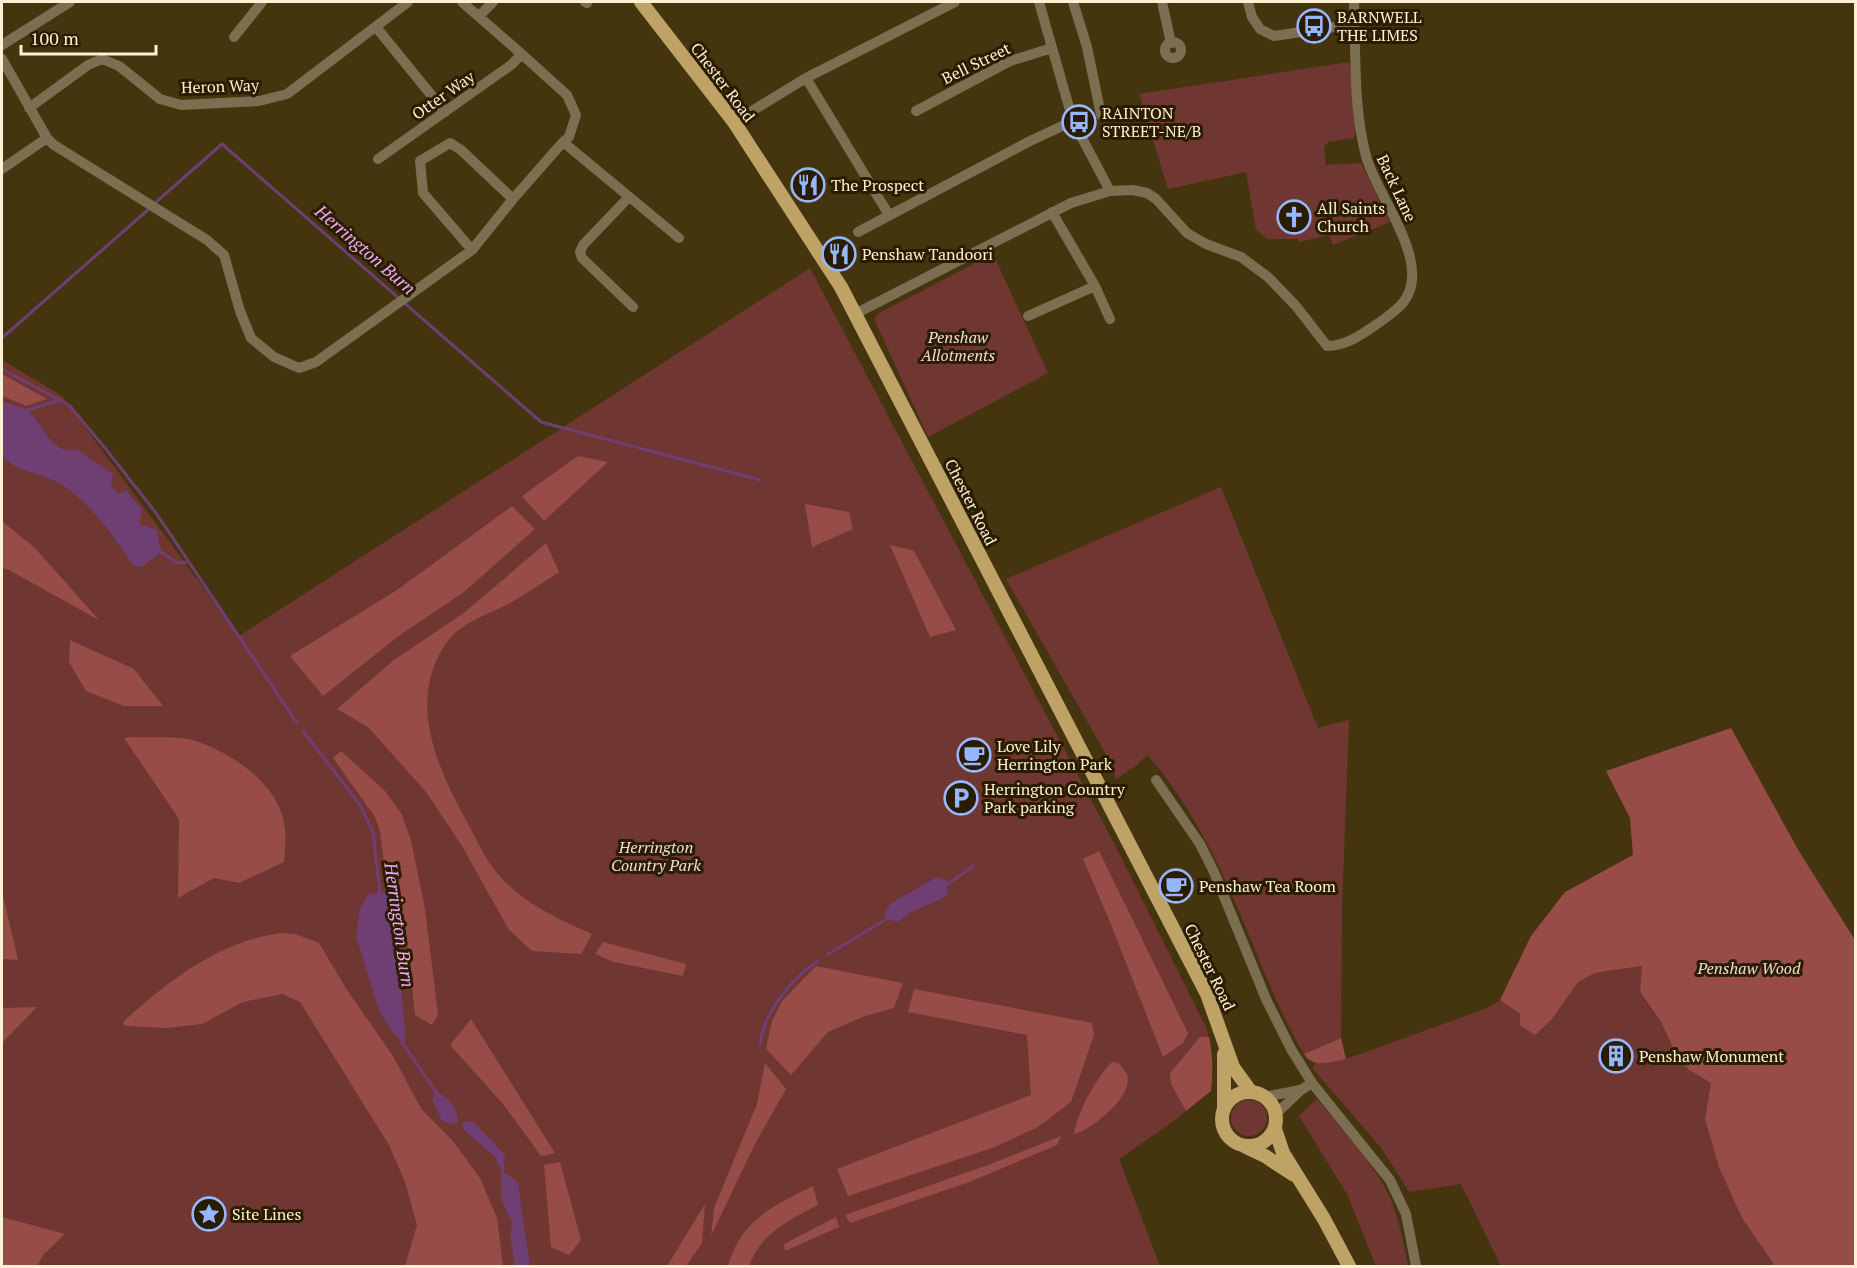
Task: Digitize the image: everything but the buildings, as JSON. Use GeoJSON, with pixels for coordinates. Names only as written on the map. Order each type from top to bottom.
{"type":"FeatureCollection","features":[{"type":"Feature","properties":{"kind":"main road","name":"Chester Road"},"geometry":{"type":"LineString","coordinates":[[641,2],[734,122],[841,288],[1207,994],[1224,1046],[1238,1076],[1258,1094]]}},
{"type":"Feature","properties":{"kind":"main road","name":"Chester Road"},"geometry":{"type":"LineString","coordinates":[[1224,1046],[1224,1109]]}},
{"type":"Feature","properties":{"kind":"main road"},"geometry":{"type":"LineString","coordinates":[[1298,1178],[1265,1156],[1233,1141],[1225,1131],[1222,1122],[1224,1109],[1236,1095],[1258,1094],[1272,1104],[1276,1114],[1275,1129],[1283,1153],[1324,1219],[1349,1266]]}},
{"type":"Feature","properties":{"kind":"main road"},"geometry":{"type":"LineString","coordinates":[[1245,1146],[1255,1146],[1266,1141],[1275,1129]]}},
{"type":"Feature","properties":{"kind":"street"},"geometry":{"type":"LineString","coordinates":[[2,45],[70,2]]}},
{"type":"Feature","properties":{"kind":"street"},"geometry":{"type":"LineString","coordinates":[[234,37],[262,2]]}},
{"type":"Feature","properties":{"kind":"street","name":"Heron Way"},"geometry":{"type":"LineString","coordinates":[[29,108],[88,65],[102,59],[119,66],[160,99],[181,105],[259,101],[287,94],[408,2]]}},
{"type":"Feature","properties":{"kind":"street"},"geometry":{"type":"LineString","coordinates":[[2,59],[47,138],[66,153],[207,240],[224,255],[251,338],[274,357],[299,368],[316,362],[472,250],[513,199],[569,137],[576,115],[567,95],[462,2]]}},
{"type":"Feature","properties":{"kind":"street"},"geometry":{"type":"LineString","coordinates":[[479,16],[493,2]]}},
{"type":"Feature","properties":{"kind":"street"},"geometry":{"type":"LineString","coordinates":[[734,122],[806,78],[954,2]]}},
{"type":"Feature","properties":{"kind":"street"},"geometry":{"type":"LineString","coordinates":[[855,314],[1052,212],[1071,203],[1110,192],[1073,121],[1039,2]]}},
{"type":"Feature","properties":{"kind":"street"},"geometry":{"type":"LineString","coordinates":[[1073,2],[1087,47],[1101,115]]}},
{"type":"Feature","properties":{"kind":"street"},"geometry":{"type":"LineString","coordinates":[[1162,2],[1172,43]]}},
{"type":"Feature","properties":{"kind":"street"},"geometry":{"type":"LineString","coordinates":[[1248,2],[1252,17],[1260,29],[1274,36],[1354,24]]}},
{"type":"Feature","properties":{"kind":"street","name":"Back Lane"},"geometry":{"type":"LineString","coordinates":[[1110,192],[1133,190],[1147,194],[1156,199],[1187,233],[1253,265],[1296,306],[1327,346],[1335,346],[1359,336],[1391,314],[1402,304],[1411,283],[1410,256],[1405,240],[1366,159],[1357,88],[1354,2]]}},
{"type":"Feature","properties":{"kind":"street"},"geometry":{"type":"LineString","coordinates":[[376,27],[445,112]]}},
{"type":"Feature","properties":{"kind":"street","name":"Otter Way"},"geometry":{"type":"LineString","coordinates":[[378,159],[512,65],[518,58],[518,51]]}},
{"type":"Feature","properties":{"kind":"street","name":"Bell Street"},"geometry":{"type":"LineString","coordinates":[[916,111],[1010,61],[1053,53]]}},
{"type":"Feature","properties":{"kind":"street"},"geometry":{"type":"LineString","coordinates":[[806,78],[889,215]]}},
{"type":"Feature","properties":{"kind":"street"},"geometry":{"type":"LineString","coordinates":[[858,232],[1030,141],[1073,121]]}},
{"type":"Feature","properties":{"kind":"street"},"geometry":{"type":"LineString","coordinates":[[2,169],[47,138]]}},
{"type":"Feature","properties":{"kind":"street"},"geometry":{"type":"LineString","coordinates":[[563,142],[679,238]]}},
{"type":"Feature","properties":{"kind":"street"},"geometry":{"type":"LineString","coordinates":[[472,250],[423,193],[420,161],[450,143],[461,150],[513,199]]}},
{"type":"Feature","properties":{"kind":"street"},"geometry":{"type":"LineString","coordinates":[[629,197],[583,245],[580,252],[582,258],[633,307]]}},
{"type":"Feature","properties":{"kind":"street"},"geometry":{"type":"LineString","coordinates":[[1052,212],[1095,286],[1110,319]]}},
{"type":"Feature","properties":{"kind":"street"},"geometry":{"type":"LineString","coordinates":[[1028,316],[1095,286]]}},
{"type":"Feature","properties":{"kind":"street"},"geometry":{"type":"LineString","coordinates":[[1156,780],[1200,844],[1226,897],[1278,1024],[1312,1083],[1390,1180],[1406,1214],[1416,1266]]}},
{"type":"Feature","properties":{"kind":"street"},"geometry":{"type":"LineString","coordinates":[[1276,1114],[1301,1090],[1312,1083]]}},
{"type":"Feature","properties":{"kind":"street"},"geometry":{"type":"LineString","coordinates":[[1258,1094],[1301,1090]]}},
{"type":"Feature","properties":{"kind":"green space"},"geometry":{"type":"Polygon","coordinates":[[[1349,62],[1357,118],[1354,138],[1328,142],[1324,148],[1326,165],[1361,163],[1390,222],[1333,245],[1329,235],[1299,242],[1298,239],[1267,239],[1256,230],[1246,172],[1168,189],[1139,94],[1349,62]]]}},
{"type":"Feature","properties":{"kind":"green space","name":"Penshaw Allotments"},"geometry":{"type":"Polygon","coordinates":[[[993,254],[1048,373],[928,437],[875,321],[876,316],[993,254]]]}},
{"type":"Feature","properties":{"kind":"green space","name":"Herrington Country Park"},"geometry":{"type":"Polygon","coordinates":[[[810,268],[1116,847],[1206,1027],[1212,1059],[1211,1091],[1167,1126],[1119,1159],[1160,1266],[2,1266],[2,360],[62,396],[239,636],[810,268]]]}},
{"type":"Feature","properties":{"kind":"green space"},"geometry":{"type":"Polygon","coordinates":[[[2,374],[47,399],[26,406],[2,396],[2,374]]]}},
{"type":"Feature","properties":{"kind":"green space"},"geometry":{"type":"Polygon","coordinates":[[[578,456],[608,462],[544,521],[522,496],[578,456]]]}},
{"type":"Feature","properties":{"kind":"green space"},"geometry":{"type":"Polygon","coordinates":[[[1221,487],[1318,728],[1349,720],[1342,907],[1341,1038],[1304,1054],[1264,972],[1224,877],[1189,812],[1147,755],[1136,766],[1116,779],[1107,756],[1006,579],[1221,487]]]}},
{"type":"Feature","properties":{"kind":"green space"},"geometry":{"type":"Polygon","coordinates":[[[805,504],[849,512],[853,529],[812,547],[805,504]]]}},
{"type":"Feature","properties":{"kind":"green space"},"geometry":{"type":"Polygon","coordinates":[[[512,506],[535,529],[464,592],[400,635],[323,696],[290,656],[397,590],[512,506]]]}},
{"type":"Feature","properties":{"kind":"green space"},"geometry":{"type":"Polygon","coordinates":[[[2,521],[35,548],[99,620],[2,568],[2,521]]]}},
{"type":"Feature","properties":{"kind":"green space"},"geometry":{"type":"Polygon","coordinates":[[[546,543],[559,572],[517,599],[470,622],[454,634],[435,664],[429,687],[427,710],[430,733],[445,779],[489,861],[507,884],[529,902],[592,934],[581,954],[532,951],[509,930],[462,846],[426,792],[368,727],[337,709],[394,660],[465,612],[546,543]]]}},
{"type":"Feature","properties":{"kind":"green space"},"geometry":{"type":"Polygon","coordinates":[[[890,545],[914,551],[956,630],[930,637],[890,545]]]}},
{"type":"Feature","properties":{"kind":"green space"},"geometry":{"type":"Polygon","coordinates":[[[70,640],[134,669],[163,706],[124,706],[86,691],[69,662],[70,640]]]}},
{"type":"Feature","properties":{"kind":"green space","name":"Penshaw Wood"},"geometry":{"type":"Polygon","coordinates":[[[1731,728],[1800,853],[1855,940],[1855,1266],[1775,1266],[1742,1218],[1719,1167],[1705,1119],[1711,1083],[1689,1070],[1675,1052],[1661,1022],[1640,992],[1642,966],[1595,973],[1578,982],[1552,1019],[1535,1035],[1520,1025],[1520,1014],[1500,1000],[1531,936],[1565,892],[1633,855],[1630,818],[1606,771],[1731,728]]]}},
{"type":"Feature","properties":{"kind":"green space"},"geometry":{"type":"Polygon","coordinates":[[[124,738],[193,740],[224,753],[253,773],[275,799],[282,814],[285,834],[284,862],[239,883],[214,878],[178,898],[179,819],[124,738]]]}},
{"type":"Feature","properties":{"kind":"green space"},"geometry":{"type":"Polygon","coordinates":[[[341,751],[385,791],[401,813],[411,840],[425,909],[438,1015],[432,1025],[415,1015],[406,931],[395,894],[386,881],[380,831],[375,817],[333,758],[341,751]]]}},
{"type":"Feature","properties":{"kind":"green space"},"geometry":{"type":"Polygon","coordinates":[[[1099,851],[1188,1033],[1183,1043],[1163,1057],[1083,859],[1099,851]]]}},
{"type":"Feature","properties":{"kind":"green space"},"geometry":{"type":"Polygon","coordinates":[[[2,896],[4,900],[18,960],[2,959],[2,896]]]}},
{"type":"Feature","properties":{"kind":"green space"},"geometry":{"type":"Polygon","coordinates":[[[279,933],[295,934],[319,943],[347,990],[393,1056],[422,1110],[452,1140],[480,1178],[497,1218],[503,1266],[405,1266],[417,1225],[405,1182],[389,1145],[300,1002],[282,994],[243,1002],[202,1024],[166,1028],[125,1026],[123,1022],[140,1007],[195,966],[235,945],[279,933]]]}},
{"type":"Feature","properties":{"kind":"green space"},"geometry":{"type":"Polygon","coordinates":[[[603,942],[686,964],[683,976],[614,962],[595,954],[603,942]]]}},
{"type":"Feature","properties":{"kind":"green space"},"geometry":{"type":"Polygon","coordinates":[[[816,966],[903,983],[894,1008],[865,1016],[828,1032],[791,1075],[766,1049],[772,1021],[782,1001],[816,966]]]}},
{"type":"Feature","properties":{"kind":"green space"},"geometry":{"type":"Polygon","coordinates":[[[1643,966],[1640,993],[1661,1022],[1675,1052],[1689,1070],[1712,1083],[1705,1119],[1742,1218],[1775,1266],[1501,1266],[1461,1184],[1409,1192],[1382,1149],[1313,1069],[1315,1063],[1346,1059],[1485,1009],[1500,1000],[1520,1014],[1552,1019],[1577,982],[1595,973],[1643,966]]]}},
{"type":"Feature","properties":{"kind":"green space"},"geometry":{"type":"Polygon","coordinates":[[[914,989],[1092,1023],[1094,1035],[1071,1102],[1038,1127],[995,1147],[848,1196],[837,1169],[1031,1095],[1027,1035],[908,1012],[914,989]]]}},
{"type":"Feature","properties":{"kind":"green space"},"geometry":{"type":"Polygon","coordinates":[[[37,1007],[3,1042],[2,1043],[2,1008],[37,1007]]]}},
{"type":"Feature","properties":{"kind":"green space"},"geometry":{"type":"Polygon","coordinates":[[[471,1019],[555,1153],[541,1156],[503,1104],[450,1045],[471,1019]]]}},
{"type":"Feature","properties":{"kind":"green space"},"geometry":{"type":"Polygon","coordinates":[[[1200,1037],[1209,1037],[1212,1064],[1211,1091],[1186,1111],[1171,1084],[1170,1073],[1200,1037]]]}},
{"type":"Feature","properties":{"kind":"green space"},"geometry":{"type":"Polygon","coordinates":[[[1341,1038],[1346,1059],[1317,1063],[1312,1062],[1304,1054],[1341,1038]]]}},
{"type":"Feature","properties":{"kind":"green space"},"geometry":{"type":"Polygon","coordinates":[[[1112,1062],[1118,1063],[1127,1074],[1128,1082],[1125,1092],[1101,1119],[1074,1134],[1088,1095],[1112,1062]]]}},
{"type":"Feature","properties":{"kind":"green space"},"geometry":{"type":"Polygon","coordinates":[[[765,1063],[786,1089],[755,1144],[711,1236],[714,1208],[757,1104],[765,1063]]]}},
{"type":"Feature","properties":{"kind":"green space"},"geometry":{"type":"Polygon","coordinates":[[[1317,1099],[1366,1159],[1387,1191],[1398,1222],[1408,1265],[1376,1266],[1347,1194],[1299,1116],[1317,1099]]]}},
{"type":"Feature","properties":{"kind":"green space"},"geometry":{"type":"Polygon","coordinates":[[[1249,1100],[1262,1105],[1267,1118],[1262,1131],[1249,1136],[1236,1131],[1231,1118],[1236,1105],[1249,1100]]]}},
{"type":"Feature","properties":{"kind":"green space"},"geometry":{"type":"Polygon","coordinates":[[[1061,1136],[1057,1145],[972,1181],[850,1223],[845,1215],[988,1165],[1061,1136]]]}},
{"type":"Feature","properties":{"kind":"green space"},"geometry":{"type":"Polygon","coordinates":[[[560,1162],[581,1240],[569,1255],[551,1247],[544,1165],[560,1162]]]}},
{"type":"Feature","properties":{"kind":"green space"},"geometry":{"type":"Polygon","coordinates":[[[813,1186],[818,1205],[787,1222],[768,1236],[749,1266],[728,1266],[733,1250],[741,1237],[760,1216],[813,1186]]]}},
{"type":"Feature","properties":{"kind":"green space"},"geometry":{"type":"Polygon","coordinates":[[[705,1204],[702,1243],[686,1266],[667,1266],[705,1204]]]}},
{"type":"Feature","properties":{"kind":"green space"},"geometry":{"type":"Polygon","coordinates":[[[2,1217],[65,1234],[43,1255],[37,1266],[2,1266],[2,1217]]]}},
{"type":"Feature","properties":{"kind":"green space"},"geometry":{"type":"Polygon","coordinates":[[[836,1217],[839,1227],[785,1251],[784,1244],[836,1217]]]}},
{"type":"Feature","properties":{"kind":"shaded area"},"geometry":{"type":"Polygon","coordinates":[[[2,401],[28,411],[54,444],[60,448],[76,449],[113,474],[111,486],[118,494],[126,490],[142,510],[139,524],[157,530],[161,552],[142,567],[134,566],[103,523],[75,494],[57,482],[15,466],[8,461],[2,451],[2,401]]]}},
{"type":"Feature","properties":{"kind":"shaded area"},"geometry":{"type":"Polygon","coordinates":[[[937,877],[947,880],[948,894],[909,913],[900,921],[893,921],[886,917],[885,912],[890,904],[937,877]]]}},
{"type":"Feature","properties":{"kind":"shaded area"},"geometry":{"type":"Polygon","coordinates":[[[387,892],[393,901],[406,1041],[402,1042],[391,1030],[378,1008],[356,936],[360,908],[369,894],[387,892]]]}},
{"type":"Feature","properties":{"kind":"shaded area"},"geometry":{"type":"Polygon","coordinates":[[[436,1092],[452,1104],[457,1113],[458,1123],[442,1121],[432,1099],[436,1092]]]}},
{"type":"Feature","properties":{"kind":"shaded area"},"geometry":{"type":"Polygon","coordinates":[[[463,1121],[474,1122],[505,1155],[504,1173],[515,1179],[518,1185],[530,1266],[515,1266],[510,1235],[512,1223],[501,1199],[501,1167],[496,1158],[463,1129],[463,1121]]]}},
{"type":"Feature","properties":{"kind":"waterway","name":"Herrington Burn"},"geometry":{"type":"LineString","coordinates":[[155,203],[222,144],[541,422],[760,480]]}},
{"type":"Feature","properties":{"kind":"waterway","name":"Herrington Burn"},"geometry":{"type":"LineString","coordinates":[[2,338],[150,208]]}},
{"type":"Feature","properties":{"kind":"waterway","name":"Herrington Burn"},"geometry":{"type":"LineString","coordinates":[[2,369],[69,405],[105,448],[156,513],[297,723]]}},
{"type":"Feature","properties":{"kind":"waterway"},"geometry":{"type":"LineString","coordinates":[[27,410],[60,400]]}},
{"type":"Feature","properties":{"kind":"waterway"},"geometry":{"type":"LineString","coordinates":[[161,552],[177,563],[189,562]]}},
{"type":"Feature","properties":{"kind":"waterway","name":"Herrington Burn"},"geometry":{"type":"LineString","coordinates":[[303,731],[360,805],[373,832],[380,895]]}},
{"type":"Feature","properties":{"kind":"waterway"},"geometry":{"type":"LineString","coordinates":[[948,884],[973,866]]}},
{"type":"Feature","properties":{"kind":"waterway"},"geometry":{"type":"LineString","coordinates":[[827,955],[888,918]]}},
{"type":"Feature","properties":{"kind":"waterway"},"geometry":{"type":"LineString","coordinates":[[760,1044],[767,1020],[780,997],[798,977],[818,961]]}},
{"type":"Feature","properties":{"kind":"waterway","name":"Herrington Burn"},"geometry":{"type":"LineString","coordinates":[[401,1041],[438,1095]]}},
{"type":"Feature","properties":{"kind":"place","name":"BARNWELL THE LIMES"},"geometry":{"type":"Point","coordinates":[1314,26]}},
{"type":"Feature","properties":{"kind":"place","name":"RAINTON STREET-NE/B"},"geometry":{"type":"Point","coordinates":[1079,122]}},
{"type":"Feature","properties":{"kind":"place","name":"The Prospect"},"geometry":{"type":"Point","coordinates":[808,185]}},
{"type":"Feature","properties":{"kind":"place","name":"All Saints Church"},"geometry":{"type":"Point","coordinates":[1294,217]}},
{"type":"Feature","properties":{"kind":"place","name":"Penshaw Tandoori"},"geometry":{"type":"Point","coordinates":[839,254]}},
{"type":"Feature","properties":{"kind":"place","name":"Love Lily Herrington Park"},"geometry":{"type":"Point","coordinates":[974,755]}},
{"type":"Feature","properties":{"kind":"place","name":"Herrington Country Park parking"},"geometry":{"type":"Point","coordinates":[961,798]}},
{"type":"Feature","properties":{"kind":"place","name":"Penshaw Tea Room"},"geometry":{"type":"Point","coordinates":[1176,886]}},
{"type":"Feature","properties":{"kind":"place","name":"Penshaw Monument"},"geometry":{"type":"Point","coordinates":[1616,1056]}},
{"type":"Feature","properties":{"kind":"place","name":"Site Lines"},"geometry":{"type":"Point","coordinates":[209,1214]}}]}
